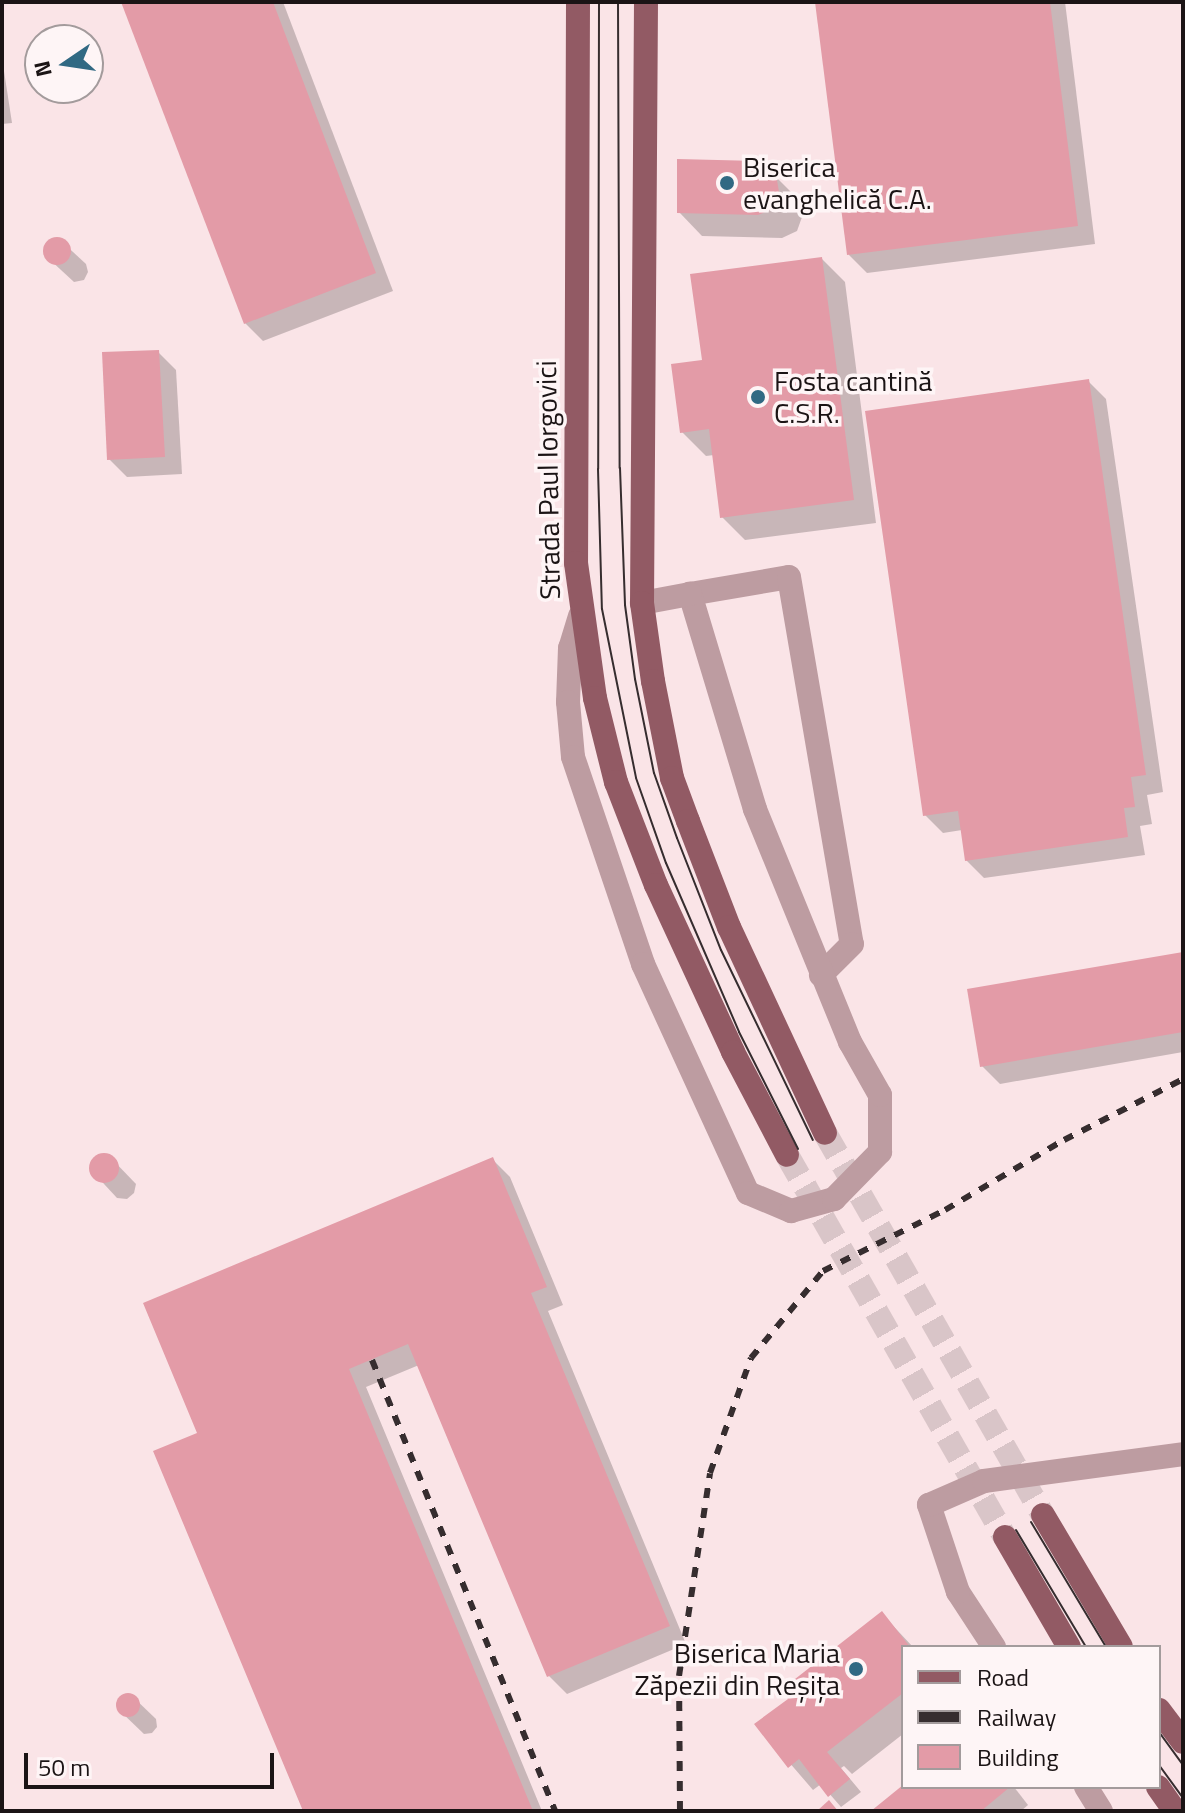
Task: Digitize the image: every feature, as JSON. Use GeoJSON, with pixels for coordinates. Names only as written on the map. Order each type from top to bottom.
{"type":"FeatureCollection","features":[{"type":"Feature","properties":{"kind":"main road","name":"Strada Paul Iorgovici"},"geometry":{"type":"LineString","coordinates":[[578,2],[575,487],[580,616],[603,742],[632,823],[693,967],[787,1155]]}},
{"type":"Feature","properties":{"kind":"main road"},"geometry":{"type":"LineString","coordinates":[[646,2],[642,603],[672,778],[729,927],[825,1133]]}},
{"type":"Feature","properties":{"kind":"main road"},"geometry":{"type":"LineString","coordinates":[[1043,1515],[1120,1645]]}},
{"type":"Feature","properties":{"kind":"main road"},"geometry":{"type":"LineString","coordinates":[[1005,1537],[1068,1645]]}},
{"type":"Feature","properties":{"kind":"main road"},"geometry":{"type":"LineString","coordinates":[[1161,1713],[1183,1742]]}},
{"type":"Feature","properties":{"kind":"main road"},"geometry":{"type":"LineString","coordinates":[[1159,1789],[1175,1811]]}},
{"type":"Feature","properties":{"kind":"street"},"geometry":{"type":"LineString","coordinates":[[642,603],[789,577],[852,944],[821,975]]}},
{"type":"Feature","properties":{"kind":"street"},"geometry":{"type":"LineString","coordinates":[[580,616],[570,648],[573,757],[643,964],[748,1193],[791,1211],[834,1199],[880,1152],[880,1095],[850,1042],[755,809],[690,594]]}},
{"type":"Feature","properties":{"kind":"street"},"geometry":{"type":"LineString","coordinates":[[993,1645],[958,1592],[929,1505],[984,1481],[1183,1454]]}},
{"type":"Feature","properties":{"kind":"street"},"geometry":{"type":"LineString","coordinates":[[1087,1789],[1101,1811]]}},
{"type":"Feature","properties":{"kind":"building"},"geometry":{"type":"Polygon","coordinates":[[[121,2],[273,2],[376,273],[244,324],[121,2]]]}},
{"type":"Feature","properties":{"kind":"building"},"geometry":{"type":"Polygon","coordinates":[[[815,2],[1050,2],[1078,226],[847,255],[815,2]]]}},
{"type":"Feature","properties":{"kind":"building","name":"Biserica evanghelică C.A."},"geometry":{"type":"Polygon","coordinates":[[[677,159],[758,161],[776,174],[779,192],[774,208],[758,215],[677,213],[677,159]]]}},
{"type":"Feature","properties":{"kind":"building"},"geometry":{"type":"Polygon","coordinates":[[[57,237],[67,241],[71,251],[67,261],[57,265],[47,261],[43,251],[47,241],[57,237]]]}},
{"type":"Feature","properties":{"kind":"building","name":"Fosta cantină C.S.R."},"geometry":{"type":"Polygon","coordinates":[[[822,257],[854,500],[720,518],[709,429],[680,433],[671,364],[702,360],[690,274],[822,257]]]}},
{"type":"Feature","properties":{"kind":"building"},"geometry":{"type":"Polygon","coordinates":[[[159,350],[165,457],[107,460],[102,352],[159,350]]]}},
{"type":"Feature","properties":{"kind":"building"},"geometry":{"type":"Polygon","coordinates":[[[1089,379],[1146,775],[1131,777],[1135,807],[1124,808],[1128,837],[965,861],[958,811],[923,816],[865,411],[1089,379]]]}},
{"type":"Feature","properties":{"kind":"building"},"geometry":{"type":"Polygon","coordinates":[[[1183,952],[1183,1032],[980,1067],[967,989],[1183,952]]]}},
{"type":"Feature","properties":{"kind":"building"},"geometry":{"type":"Polygon","coordinates":[[[104,1153],[110,1154],[118,1162],[118,1174],[110,1182],[104,1183],[98,1182],[90,1174],[89,1168],[90,1162],[98,1154],[104,1153]]]}},
{"type":"Feature","properties":{"kind":"building"},"geometry":{"type":"Polygon","coordinates":[[[493,1157],[547,1287],[531,1293],[670,1626],[547,1677],[408,1344],[349,1369],[533,1811],[303,1811],[153,1451],[197,1433],[143,1303],[493,1157]]]}},
{"type":"Feature","properties":{"kind":"building","name":"Biserica Maria Zăpezii din Reșița"},"geometry":{"type":"Polygon","coordinates":[[[882,1611],[908,1645],[901,1645],[901,1695],[827,1752],[850,1779],[828,1797],[799,1759],[788,1768],[754,1724],[788,1699],[781,1690],[882,1611]]]}},
{"type":"Feature","properties":{"kind":"building"},"geometry":{"type":"Polygon","coordinates":[[[128,1693],[137,1696],[140,1705],[137,1714],[128,1717],[119,1714],[116,1705],[119,1696],[128,1693]]]}},
{"type":"Feature","properties":{"kind":"building"},"geometry":{"type":"Polygon","coordinates":[[[901,1787],[1008,1789],[981,1811],[871,1811],[901,1787]]]}},
{"type":"Feature","properties":{"kind":"building"},"geometry":{"type":"Polygon","coordinates":[[[829,1800],[838,1811],[817,1811],[829,1800]]]}},
{"type":"Feature","properties":{"kind":"tunnel"},"geometry":{"type":"LineString","coordinates":[[825,1133],[1043,1515]]}},
{"type":"Feature","properties":{"kind":"tunnel"},"geometry":{"type":"LineString","coordinates":[[787,1155],[1005,1537]]}},
{"type":"Feature","properties":{"kind":"tram line"},"geometry":{"type":"LineString","coordinates":[[599,2],[598,469],[602,609],[636,778],[666,863],[739,1032],[798,1149]]}},
{"type":"Feature","properties":{"kind":"tram line"},"geometry":{"type":"LineString","coordinates":[[618,2],[620,468],[625,605],[635,679],[654,773],[677,838],[721,950],[813,1140]]}},
{"type":"Feature","properties":{"kind":"tram line"},"geometry":{"type":"LineString","coordinates":[[1031,1522],[1105,1645]]}},
{"type":"Feature","properties":{"kind":"tram line"},"geometry":{"type":"LineString","coordinates":[[1016,1530],[1085,1645]]}},
{"type":"Feature","properties":{"kind":"tram line"},"geometry":{"type":"LineString","coordinates":[[1161,1735],[1183,1765]]}},
{"type":"Feature","properties":{"kind":"tram line"},"geometry":{"type":"LineString","coordinates":[[1161,1768],[1183,1798]]}},
{"type":"Feature","properties":{"kind":"railway"},"geometry":{"type":"LineString","coordinates":[[680,1811],[679,1676],[710,1473],[751,1358],[823,1271],[945,1210],[1064,1140],[1183,1079]]}},
{"type":"Feature","properties":{"kind":"railway"},"geometry":{"type":"LineString","coordinates":[[372,1360],[555,1811]]}},
{"type":"Feature","properties":{"kind":"place","name":"Biserica evanghelică C.A."},"geometry":{"type":"Point","coordinates":[727,183]}},
{"type":"Feature","properties":{"kind":"place","name":"Fosta cantină C.S.R."},"geometry":{"type":"Point","coordinates":[758,397]}},
{"type":"Feature","properties":{"kind":"place","name":"Biserica Maria Zăpezii din Reșița"},"geometry":{"type":"Point","coordinates":[856,1669]}}]}
